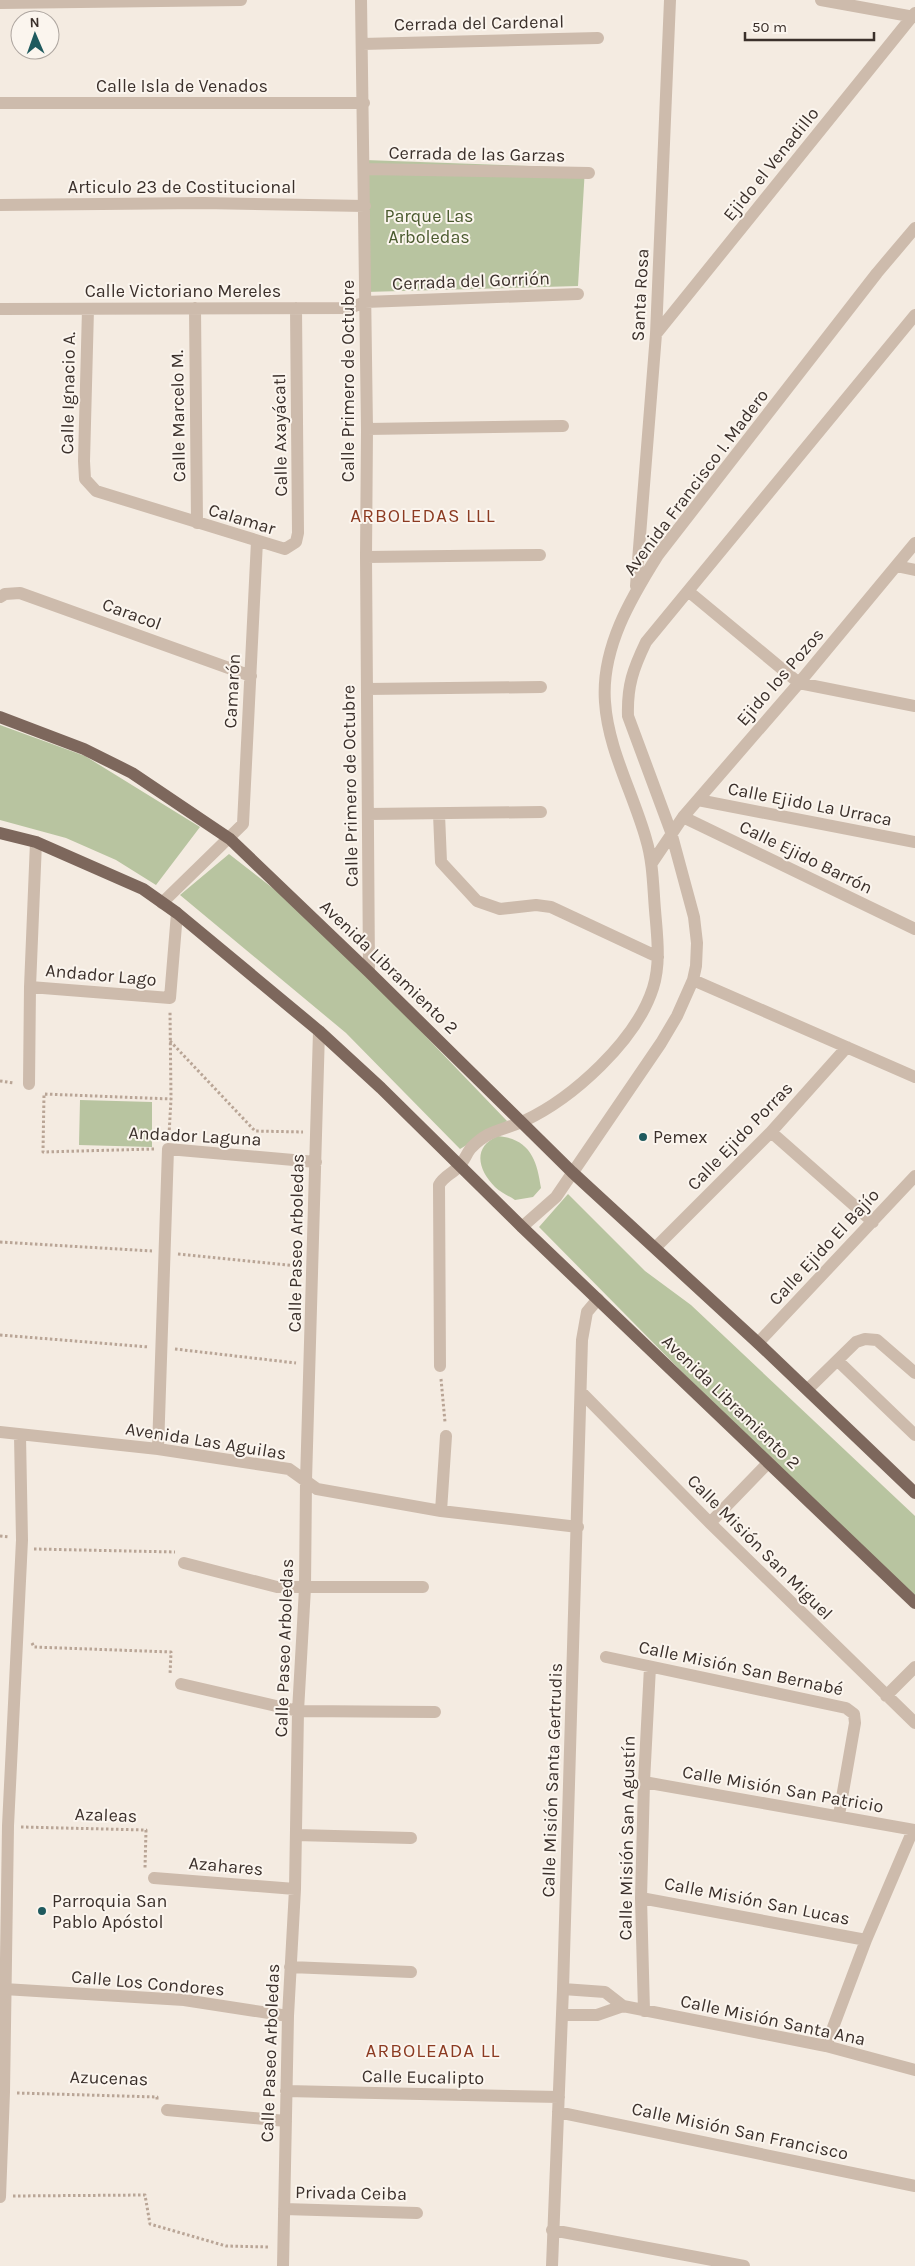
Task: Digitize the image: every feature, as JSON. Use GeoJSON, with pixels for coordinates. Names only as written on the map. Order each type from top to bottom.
{"type":"FeatureCollection","features":[{"type":"Feature","properties":{"kind":"main road","name":"Avenida Libramiento 2"},"geometry":{"type":"LineString","coordinates":[[0,717],[84,749],[132,773],[230,839],[369,972],[572,1172],[758,1342],[915,1493]]}},
{"type":"Feature","properties":{"kind":"main road","name":"Avenida Libramiento 2"},"geometry":{"type":"LineString","coordinates":[[0,833],[36,842],[143,889],[177,913],[319,1031],[381,1088],[459,1167],[915,1603]]}},
{"type":"Feature","properties":{"kind":"street"},"geometry":{"type":"LineString","coordinates":[[0,3],[241,0]]}},
{"type":"Feature","properties":{"kind":"street","name":"Calle Primero de Octubre"},"geometry":{"type":"LineString","coordinates":[[361,0],[368,429],[366,557],[369,972]]}},
{"type":"Feature","properties":{"kind":"street","name":"Santa Rosa"},"geometry":{"type":"LineString","coordinates":[[636,590],[656,334],[670,0]]}},
{"type":"Feature","properties":{"kind":"street"},"geometry":{"type":"LineString","coordinates":[[822,0],[914,15]]}},
{"type":"Feature","properties":{"kind":"street","name":"Ejido el Venadillo"},"geometry":{"type":"LineString","coordinates":[[656,334],[914,15]]}},
{"type":"Feature","properties":{"kind":"street","name":"Cerrada del Cardenal"},"geometry":{"type":"LineString","coordinates":[[362,44],[598,38]]}},
{"type":"Feature","properties":{"kind":"street","name":"Calle Isla de Venados"},"geometry":{"type":"LineString","coordinates":[[0,103],[364,103]]}},
{"type":"Feature","properties":{"kind":"street","name":"Cerrada de las Garzas"},"geometry":{"type":"LineString","coordinates":[[364,169],[588,173]]}},
{"type":"Feature","properties":{"kind":"street","name":"Articulo 23 de Costitucional"},"geometry":{"type":"LineString","coordinates":[[0,205],[203,203],[365,206]]}},
{"type":"Feature","properties":{"kind":"street","name":"Avenida Francisco I. Madero"},"geometry":{"type":"LineString","coordinates":[[523,1122],[556,1102],[606,1059],[632,1028],[647,1004],[654,986],[658,957],[652,864],[647,840],[608,726],[605,700],[614,639],[636,590],[658,555],[877,273],[915,228]]}},
{"type":"Feature","properties":{"kind":"street","name":"Cerrada del Gorrión"},"geometry":{"type":"LineString","coordinates":[[365,302],[578,294]]}},
{"type":"Feature","properties":{"kind":"street","name":"Calle Victoriano Mereles"},"geometry":{"type":"LineString","coordinates":[[0,309],[350,308],[365,302]]}},
{"type":"Feature","properties":{"kind":"street","name":"Calle Marcelo M."},"geometry":{"type":"LineString","coordinates":[[195,308],[197,523]]}},
{"type":"Feature","properties":{"kind":"street","name":"Calle Axayácatl"},"geometry":{"type":"LineString","coordinates":[[280,548],[285,549],[296,542],[298,533],[296,308]]}},
{"type":"Feature","properties":{"kind":"street","name":"Calle Ignacio A."},"geometry":{"type":"LineString","coordinates":[[85,479],[88,309]]}},
{"type":"Feature","properties":{"kind":"street"},"geometry":{"type":"LineString","coordinates":[[522,1227],[556,1197],[661,1043],[677,1016],[693,980],[697,943],[694,917],[671,832],[628,716],[627,696],[632,669],[646,642],[915,315]]}},
{"type":"Feature","properties":{"kind":"street"},"geometry":{"type":"LineString","coordinates":[[368,429],[563,426]]}},
{"type":"Feature","properties":{"kind":"street","name":"Calamar"},"geometry":{"type":"LineString","coordinates":[[85,479],[96,491],[280,548]]}},
{"type":"Feature","properties":{"kind":"street","name":"Camarón"},"geometry":{"type":"LineString","coordinates":[[230,839],[243,824],[257,541]]}},
{"type":"Feature","properties":{"kind":"street","name":"Ejido los Pozos"},"geometry":{"type":"LineString","coordinates":[[652,864],[671,832],[683,817],[799,683],[915,543]]}},
{"type":"Feature","properties":{"kind":"street"},"geometry":{"type":"LineString","coordinates":[[366,557],[540,555]]}},
{"type":"Feature","properties":{"kind":"street"},"geometry":{"type":"LineString","coordinates":[[896,566],[915,570]]}},
{"type":"Feature","properties":{"kind":"street"},"geometry":{"type":"LineString","coordinates":[[688,591],[799,683],[915,706]]}},
{"type":"Feature","properties":{"kind":"street","name":"Caracol"},"geometry":{"type":"LineString","coordinates":[[0,597],[4,594],[20,593],[251,676]]}},
{"type":"Feature","properties":{"kind":"street"},"geometry":{"type":"LineString","coordinates":[[367,689],[541,688]]}},
{"type":"Feature","properties":{"kind":"street","name":"Calle Ejido La Urraca"},"geometry":{"type":"LineString","coordinates":[[698,800],[915,842]]}},
{"type":"Feature","properties":{"kind":"street"},"geometry":{"type":"LineString","coordinates":[[368,814],[541,812]]}},
{"type":"Feature","properties":{"kind":"street"},"geometry":{"type":"LineString","coordinates":[[439,814],[441,862],[477,901],[500,910],[536,905],[552,907],[658,957]]}},
{"type":"Feature","properties":{"kind":"street","name":"Calle Ejido Barrón"},"geometry":{"type":"LineString","coordinates":[[683,817],[915,929]]}},
{"type":"Feature","properties":{"kind":"street"},"geometry":{"type":"LineString","coordinates":[[162,903],[230,839]]}},
{"type":"Feature","properties":{"kind":"street"},"geometry":{"type":"LineString","coordinates":[[29,1084],[30,987],[36,842]]}},
{"type":"Feature","properties":{"kind":"street"},"geometry":{"type":"LineString","coordinates":[[170,998],[177,913]]}},
{"type":"Feature","properties":{"kind":"street"},"geometry":{"type":"LineString","coordinates":[[693,980],[915,1077]]}},
{"type":"Feature","properties":{"kind":"street","name":"Andador Lago"},"geometry":{"type":"LineString","coordinates":[[30,987],[170,998]]}},
{"type":"Feature","properties":{"kind":"street","name":"Calle Paseo Arboledas"},"geometry":{"type":"LineString","coordinates":[[283,2266],[288,2016],[295,1889],[298,1711],[305,1588],[306,1481],[319,1031]]}},
{"type":"Feature","properties":{"kind":"street","name":"Calle Ejido Porras"},"geometry":{"type":"LineString","coordinates":[[656,1247],[771,1132],[847,1047]]}},
{"type":"Feature","properties":{"kind":"street"},"geometry":{"type":"LineString","coordinates":[[440,1366],[439,1185],[443,1179],[459,1167],[469,1150],[484,1136],[500,1128],[523,1122]]}},
{"type":"Feature","properties":{"kind":"street"},"geometry":{"type":"LineString","coordinates":[[771,1132],[873,1222]]}},
{"type":"Feature","properties":{"kind":"street"},"geometry":{"type":"LineString","coordinates":[[158,1449],[168,1149]]}},
{"type":"Feature","properties":{"kind":"street","name":"Andador Laguna"},"geometry":{"type":"LineString","coordinates":[[168,1149],[316,1162]]}},
{"type":"Feature","properties":{"kind":"street","name":"Calle Ejido El Bajío"},"geometry":{"type":"LineString","coordinates":[[758,1342],[915,1176]]}},
{"type":"Feature","properties":{"kind":"street","name":"Calle Misión Santa Gertrudis"},"geometry":{"type":"LineString","coordinates":[[552,2266],[578,1527],[582,1340],[586,1312],[598,1299]]}},
{"type":"Feature","properties":{"kind":"street"},"geometry":{"type":"LineString","coordinates":[[808,1389],[856,1342],[865,1339],[877,1340],[915,1373]]}},
{"type":"Feature","properties":{"kind":"street"},"geometry":{"type":"LineString","coordinates":[[838,1361],[915,1435]]}},
{"type":"Feature","properties":{"kind":"street","name":"Calle Misión San Miguel"},"geometry":{"type":"LineString","coordinates":[[582,1393],[710,1523],[915,1723]]}},
{"type":"Feature","properties":{"kind":"street","name":"Avenida Las Aguilas"},"geometry":{"type":"LineString","coordinates":[[0,1432],[20,1436],[158,1449],[289,1469],[317,1489],[441,1511],[578,1527]]}},
{"type":"Feature","properties":{"kind":"street"},"geometry":{"type":"LineString","coordinates":[[0,2196],[4,2092],[5,1819],[18,1635],[22,1540],[20,1436]]}},
{"type":"Feature","properties":{"kind":"street"},"geometry":{"type":"LineString","coordinates":[[441,1511],[446,1436]]}},
{"type":"Feature","properties":{"kind":"street"},"geometry":{"type":"LineString","coordinates":[[710,1523],[769,1462]]}},
{"type":"Feature","properties":{"kind":"street"},"geometry":{"type":"LineString","coordinates":[[184,1563],[277,1587],[423,1587]]}},
{"type":"Feature","properties":{"kind":"street","name":"Calle Misión San Bernabé"},"geometry":{"type":"LineString","coordinates":[[606,1657],[846,1708],[854,1714],[855,1723],[839,1815]]}},
{"type":"Feature","properties":{"kind":"street","name":"Calle Misión San Agustín"},"geometry":{"type":"LineString","coordinates":[[644,2011],[641,1898],[644,1782],[650,1667]]}},
{"type":"Feature","properties":{"kind":"street"},"geometry":{"type":"LineString","coordinates":[[886,1696],[915,1667]]}},
{"type":"Feature","properties":{"kind":"street"},"geometry":{"type":"LineString","coordinates":[[181,1684],[298,1711],[434,1712]]}},
{"type":"Feature","properties":{"kind":"street","name":"Calle Misión San Patricio"},"geometry":{"type":"LineString","coordinates":[[644,1782],[770,1805],[839,1815],[914,1830]]}},
{"type":"Feature","properties":{"kind":"street"},"geometry":{"type":"LineString","coordinates":[[826,2046],[866,1940],[914,1830]]}},
{"type":"Feature","properties":{"kind":"street"},"geometry":{"type":"LineString","coordinates":[[296,1835],[411,1838]]}},
{"type":"Feature","properties":{"kind":"street","name":"Azahares"},"geometry":{"type":"LineString","coordinates":[[154,1878],[295,1889]]}},
{"type":"Feature","properties":{"kind":"street","name":"Calle Misión San Lucas"},"geometry":{"type":"LineString","coordinates":[[641,1898],[866,1940]]}},
{"type":"Feature","properties":{"kind":"street"},"geometry":{"type":"LineString","coordinates":[[290,1967],[410,1972]]}},
{"type":"Feature","properties":{"kind":"street","name":"Calle Los Condores"},"geometry":{"type":"LineString","coordinates":[[4,1989],[184,2000],[288,2016]]}},
{"type":"Feature","properties":{"kind":"street","name":"Calle Misión Santa Ana"},"geometry":{"type":"LineString","coordinates":[[563,1989],[605,1992],[623,2006],[826,2046],[915,2070]]}},
{"type":"Feature","properties":{"kind":"street"},"geometry":{"type":"LineString","coordinates":[[562,2015],[596,2015],[623,2006]]}},
{"type":"Feature","properties":{"kind":"street","name":"Calle Eucalipto"},"geometry":{"type":"LineString","coordinates":[[286,2091],[559,2097]]}},
{"type":"Feature","properties":{"kind":"street"},"geometry":{"type":"LineString","coordinates":[[166,2110],[286,2121]]}},
{"type":"Feature","properties":{"kind":"street","name":"Calle Misión San Francisco"},"geometry":{"type":"LineString","coordinates":[[558,2112],[915,2186]]}},
{"type":"Feature","properties":{"kind":"street","name":"Privada Ceiba"},"geometry":{"type":"LineString","coordinates":[[284,2209],[416,2212]]}},
{"type":"Feature","properties":{"kind":"street"},"geometry":{"type":"LineString","coordinates":[[552,2230],[669,2260],[744,2266]]}},
{"type":"Feature","properties":{"kind":"path"},"geometry":{"type":"LineString","coordinates":[[168,1149],[171,1099],[170,998]]}},
{"type":"Feature","properties":{"kind":"path","name":"Andador Laguna"},"geometry":{"type":"LineString","coordinates":[[170,1041],[255,1131],[316,1132]]}},
{"type":"Feature","properties":{"kind":"path","name":"Andador Laguna"},"geometry":{"type":"LineString","coordinates":[[168,1149],[42,1152],[44,1094],[171,1099]]}},
{"type":"Feature","properties":{"kind":"path"},"geometry":{"type":"LineString","coordinates":[[440,1366],[446,1436]]}},
{"type":"Feature","properties":{"kind":"path"},"geometry":{"type":"LineString","coordinates":[[0,1536],[22,1540],[31,1549],[176,1552],[184,1563]]}},
{"type":"Feature","properties":{"kind":"path"},"geometry":{"type":"LineString","coordinates":[[18,1635],[26,1635],[34,1647],[171,1652],[170,1676]]}},
{"type":"Feature","properties":{"kind":"path","name":"Azaleas"},"geometry":{"type":"LineString","coordinates":[[5,1819],[146,1830],[145,1877],[154,1878]]}},
{"type":"Feature","properties":{"kind":"path","name":"Azucenas"},"geometry":{"type":"LineString","coordinates":[[4,2092],[157,2097],[156,2113],[166,2110]]}},
{"type":"Feature","properties":{"kind":"path"},"geometry":{"type":"LineString","coordinates":[[0,2196],[145,2195],[150,2224],[226,2246],[284,2248]]}},
{"type":"Feature","properties":{"kind":"green space","name":"Parque Las Arboledas"},"geometry":{"type":"Polygon","coordinates":[[[365,160],[585,168],[578,286],[365,292],[365,160]]]}},
{"type":"Feature","properties":{"kind":"green space"},"geometry":{"type":"Polygon","coordinates":[[[0,725],[85,756],[200,827],[156,885],[116,860],[66,838],[0,820],[0,725]]]}},
{"type":"Feature","properties":{"kind":"green space"},"geometry":{"type":"Polygon","coordinates":[[[229,854],[315,921],[507,1121],[460,1149],[346,1033],[180,895],[229,854]]]}},
{"type":"Feature","properties":{"kind":"green space"},"geometry":{"type":"Polygon","coordinates":[[[80,1100],[152,1102],[152,1147],[79,1145],[80,1100]]]}},
{"type":"Feature","properties":{"kind":"green space"},"geometry":{"type":"Polygon","coordinates":[[[498,1136],[518,1141],[530,1153],[537,1168],[541,1188],[533,1197],[515,1200],[497,1189],[489,1180],[480,1159],[481,1152],[484,1146],[498,1136]]]}},
{"type":"Feature","properties":{"kind":"green space"},"geometry":{"type":"Polygon","coordinates":[[[568,1194],[645,1271],[691,1305],[915,1516],[915,1597],[695,1385],[539,1227],[568,1194]]]}},
{"type":"Feature","properties":{"kind":"place","name":"Pemex"},"geometry":{"type":"Point","coordinates":[643,1137]}},
{"type":"Feature","properties":{"kind":"place","name":"Parroquia San Pablo Apóstol"},"geometry":{"type":"Point","coordinates":[42,1911]}},
{"type":"Feature","properties":{"kind":"district","name":"ARBOLEDAS LLL"},"geometry":{"type":"Point","coordinates":[423,516]}},
{"type":"Feature","properties":{"kind":"district","name":"ARBOLEADA LL"},"geometry":{"type":"Point","coordinates":[433,2051]}}]}
